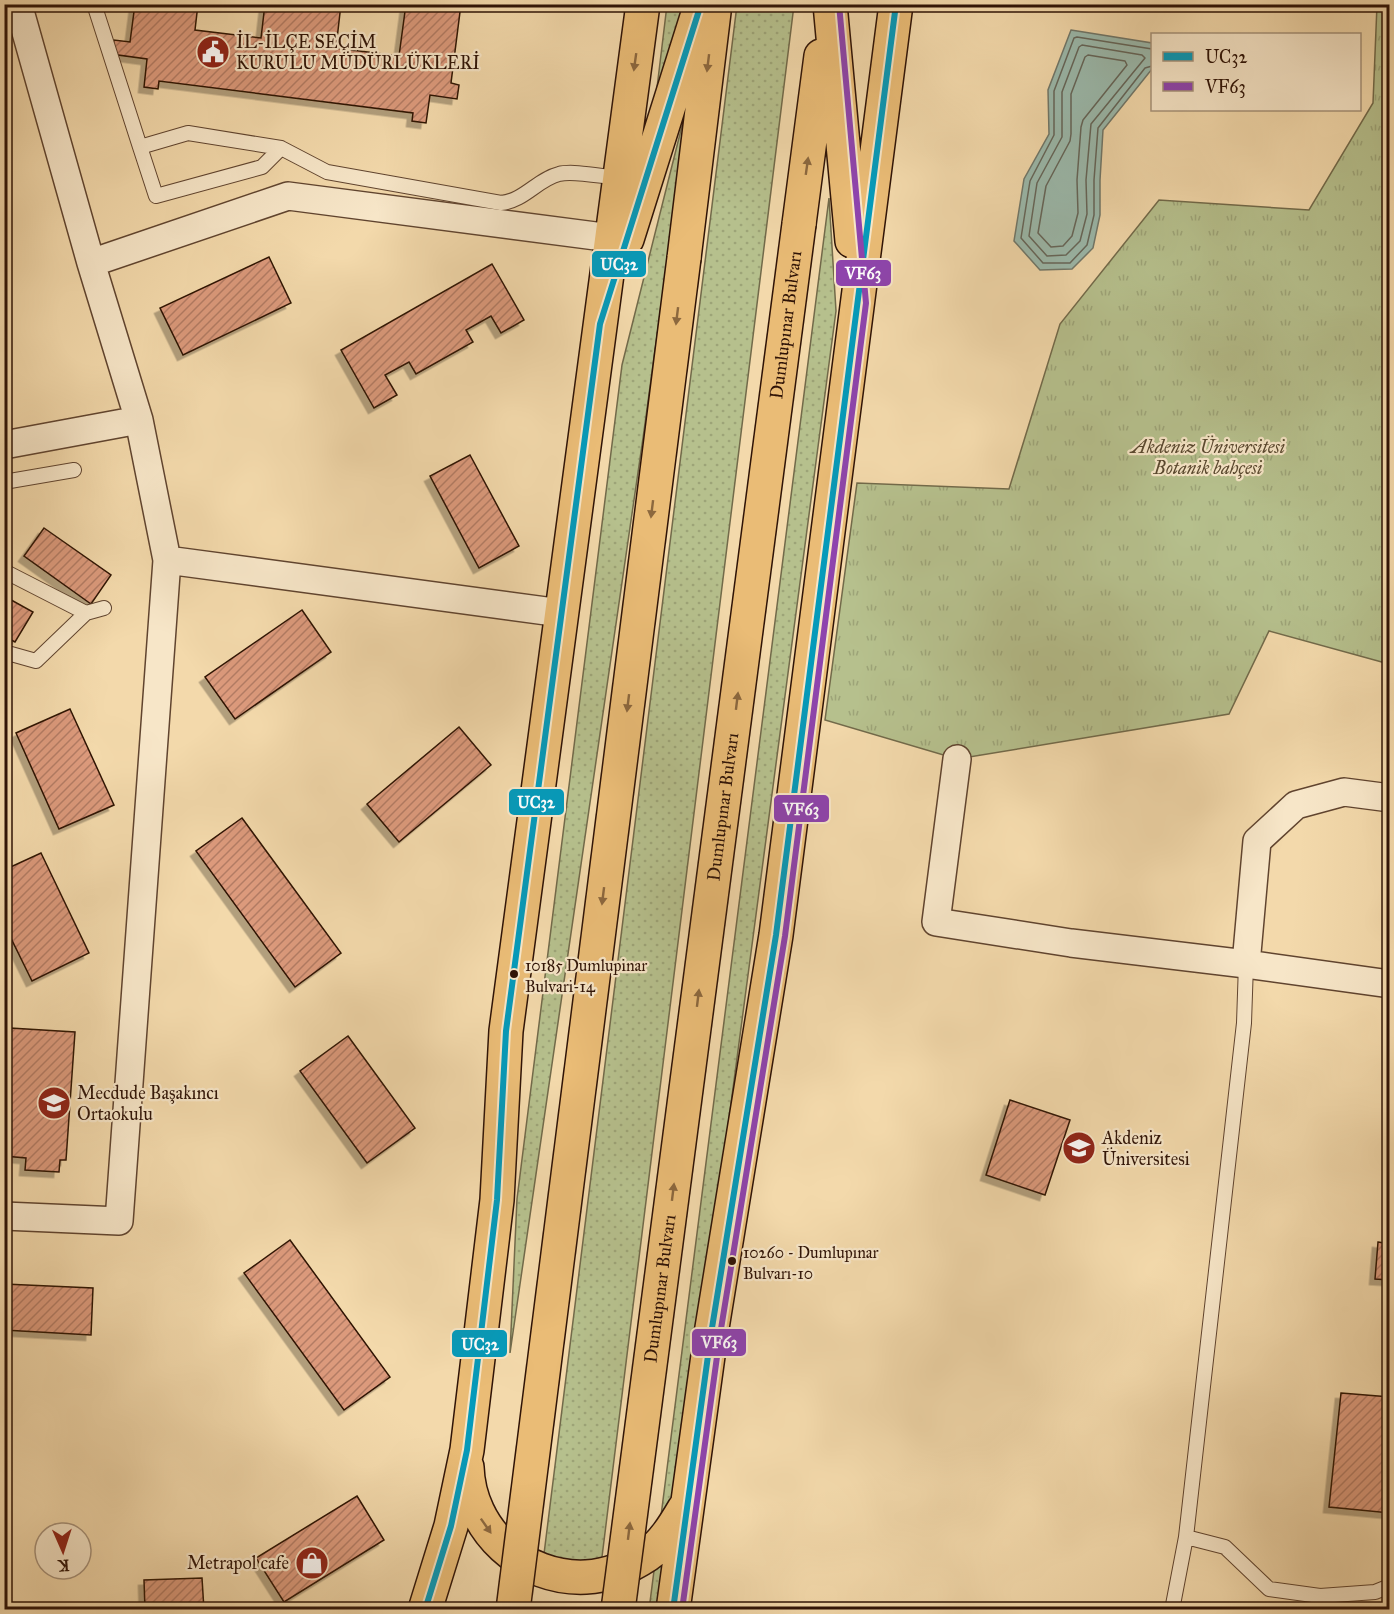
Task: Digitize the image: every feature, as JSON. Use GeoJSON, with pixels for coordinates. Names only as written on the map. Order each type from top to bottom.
{"type":"FeatureCollection","features":[{"type":"Feature","properties":{"kind":"main road"},"geometry":{"type":"LineString","coordinates":[[424,1610],[450,1526],[467,1450],[497,1200],[506,1031],[642,4]]}},
{"type":"Feature","properties":{"kind":"main road"},"geometry":{"type":"LineString","coordinates":[[600,324],[701,4]]}},
{"type":"Feature","properties":{"kind":"main road"},"geometry":{"type":"LineString","coordinates":[[513,1610],[715,4]]}},
{"type":"Feature","properties":{"kind":"main road"},"geometry":{"type":"LineString","coordinates":[[829,4],[857,302]]}},
{"type":"Feature","properties":{"kind":"main road","name":"Dumlupınar Bulvarı"},"geometry":{"type":"LineString","coordinates":[[618,1610],[829,4]]}},
{"type":"Feature","properties":{"kind":"main road"},"geometry":{"type":"LineString","coordinates":[[673,1610],[711,1334],[776,935],[896,4]]}},
{"type":"Feature","properties":{"kind":"main road"},"geometry":{"type":"LineString","coordinates":[[467,1450],[468,1483],[478,1514],[497,1542],[523,1562],[554,1574],[586,1577],[619,1570],[648,1555],[671,1531],[687,1503]]}},
{"type":"Feature","properties":{"kind":"street"},"geometry":{"type":"LineString","coordinates":[[4,1216],[119,1221],[167,560],[139,420],[16,21]]}},
{"type":"Feature","properties":{"kind":"street"},"geometry":{"type":"LineString","coordinates":[[91,263],[288,196],[611,238]]}},
{"type":"Feature","properties":{"kind":"street"},"geometry":{"type":"LineString","coordinates":[[4,445],[139,420]]}},
{"type":"Feature","properties":{"kind":"street"},"geometry":{"type":"LineString","coordinates":[[167,560],[561,613]]}},
{"type":"Feature","properties":{"kind":"street"},"geometry":{"type":"LineString","coordinates":[[957,759],[936,922],[1071,943],[1389,984]]}},
{"type":"Feature","properties":{"kind":"street"},"geometry":{"type":"LineString","coordinates":[[1246,964],[1257,841],[1296,805],[1344,792],[1389,798]]}},
{"type":"Feature","properties":{"kind":"lane"},"geometry":{"type":"LineString","coordinates":[[94,4],[156,196],[262,167],[281,148]]}},
{"type":"Feature","properties":{"kind":"lane"},"geometry":{"type":"LineString","coordinates":[[140,147],[188,133],[281,148],[327,172],[501,203],[514,200],[551,176],[558,174],[620,178]]}},
{"type":"Feature","properties":{"kind":"lane"},"geometry":{"type":"LineString","coordinates":[[4,482],[74,470]]}},
{"type":"Feature","properties":{"kind":"lane"},"geometry":{"type":"LineString","coordinates":[[4,571],[86,613]]}},
{"type":"Feature","properties":{"kind":"lane"},"geometry":{"type":"LineString","coordinates":[[4,652],[36,661],[86,613],[104,608]]}},
{"type":"Feature","properties":{"kind":"lane"},"geometry":{"type":"LineString","coordinates":[[1172,1610],[1186,1537],[1244,1023],[1246,964]]}},
{"type":"Feature","properties":{"kind":"lane"},"geometry":{"type":"LineString","coordinates":[[1186,1537],[1225,1547],[1269,1589],[1320,1596],[1375,1592],[1389,1586]]}},
{"type":"Feature","properties":{"kind":"green space"},"geometry":{"type":"Polygon","coordinates":[[[667,5],[689,5],[652,129],[667,5]]]}},
{"type":"Feature","properties":{"kind":"green space"},"geometry":{"type":"Polygon","coordinates":[[[737,5],[794,5],[601,1565],[543,1562],[737,5]]]}},
{"type":"Feature","properties":{"kind":"green space","name":"Akdeniz Üniversitesi Botanik bahçesi"},"geometry":{"type":"Polygon","coordinates":[[[1377,5],[1389,5],[1389,664],[1269,631],[1229,714],[957,759],[825,720],[857,483],[1009,489],[1060,324],[1159,200],[1309,210],[1373,103],[1377,5]]]}},
{"type":"Feature","properties":{"kind":"green space"},"geometry":{"type":"Polygon","coordinates":[[[690,94],[643,438],[510,1353],[517,1199],[622,365],[690,94]]]}},
{"type":"Feature","properties":{"kind":"green space"},"geometry":{"type":"Polygon","coordinates":[[[829,198],[836,311],[664,1609],[649,1610],[829,198]]]}},
{"type":"Feature","properties":{"kind":"water"},"geometry":{"type":"Polygon","coordinates":[[[1071,30],[1151,43],[1151,70],[1103,130],[1100,215],[1093,248],[1072,269],[1040,270],[1014,241],[1024,179],[1049,134],[1048,90],[1071,30]]]}},
{"type":"Feature","properties":{"kind":"building"},"geometry":{"type":"Polygon","coordinates":[[[135,4],[198,4],[195,30],[261,38],[265,4],[341,4],[336,48],[399,56],[406,4],[461,4],[451,83],[459,85],[457,99],[430,95],[426,123],[412,121],[413,113],[159,81],[158,89],[144,87],[147,59],[111,54],[114,40],[130,42],[135,4]]]}},
{"type":"Feature","properties":{"kind":"building"},"geometry":{"type":"Polygon","coordinates":[[[269,257],[291,303],[183,355],[160,308],[269,257]]]}},
{"type":"Feature","properties":{"kind":"building"},"geometry":{"type":"Polygon","coordinates":[[[492,264],[524,320],[501,333],[491,316],[466,330],[473,342],[416,374],[409,362],[385,375],[397,395],[374,408],[341,350],[492,264]]]}},
{"type":"Feature","properties":{"kind":"building"},"geometry":{"type":"Polygon","coordinates":[[[470,455],[519,546],[479,568],[430,476],[470,455]]]}},
{"type":"Feature","properties":{"kind":"building"},"geometry":{"type":"Polygon","coordinates":[[[44,528],[111,575],[91,604],[24,556],[44,528]]]}},
{"type":"Feature","properties":{"kind":"building"},"geometry":{"type":"Polygon","coordinates":[[[4,596],[33,612],[15,642],[4,636],[4,596]]]}},
{"type":"Feature","properties":{"kind":"building"},"geometry":{"type":"Polygon","coordinates":[[[302,610],[331,652],[235,719],[205,677],[302,610]]]}},
{"type":"Feature","properties":{"kind":"building"},"geometry":{"type":"Polygon","coordinates":[[[70,709],[114,805],[59,829],[16,733],[70,709]]]}},
{"type":"Feature","properties":{"kind":"building"},"geometry":{"type":"Polygon","coordinates":[[[459,727],[491,765],[399,842],[367,804],[459,727]]]}},
{"type":"Feature","properties":{"kind":"building"},"geometry":{"type":"Polygon","coordinates":[[[242,818],[341,953],[295,987],[196,851],[242,818]]]}},
{"type":"Feature","properties":{"kind":"building"},"geometry":{"type":"Polygon","coordinates":[[[41,853],[89,953],[32,981],[4,924],[4,870],[41,853]]]}},
{"type":"Feature","properties":{"kind":"building"},"geometry":{"type":"Polygon","coordinates":[[[10,1028],[75,1032],[66,1160],[60,1160],[59,1172],[25,1170],[26,1158],[4,1156],[4,1097],[10,1028]]]}},
{"type":"Feature","properties":{"kind":"building"},"geometry":{"type":"Polygon","coordinates":[[[348,1036],[415,1128],[367,1163],[300,1071],[348,1036]]]}},
{"type":"Feature","properties":{"kind":"building"},"geometry":{"type":"Polygon","coordinates":[[[1010,1100],[1070,1120],[1045,1195],[986,1175],[1010,1100]]]}},
{"type":"Feature","properties":{"kind":"building"},"geometry":{"type":"Polygon","coordinates":[[[290,1240],[390,1377],[344,1410],[244,1273],[290,1240]]]}},
{"type":"Feature","properties":{"kind":"building"},"geometry":{"type":"Polygon","coordinates":[[[1378,1242],[1390,1244],[1390,1280],[1375,1279],[1378,1242]]]}},
{"type":"Feature","properties":{"kind":"building"},"geometry":{"type":"Polygon","coordinates":[[[4,1284],[93,1288],[91,1335],[4,1330],[4,1284]]]}},
{"type":"Feature","properties":{"kind":"building"},"geometry":{"type":"Polygon","coordinates":[[[1341,1393],[1390,1397],[1390,1513],[1329,1507],[1341,1393]]]}},
{"type":"Feature","properties":{"kind":"building"},"geometry":{"type":"Polygon","coordinates":[[[357,1496],[384,1540],[284,1602],[256,1558],[357,1496]]]}},
{"type":"Feature","properties":{"kind":"building"},"geometry":{"type":"Polygon","coordinates":[[[202,1578],[204,1610],[145,1610],[144,1580],[202,1578]]]}},
{"type":"Feature","properties":{"kind":"transit line","name":"UC32"},"geometry":{"type":"LineString","coordinates":[[425,1610],[451,1526],[467,1450],[497,1200],[506,1031],[600,324],[701,4]]}},
{"type":"Feature","properties":{"kind":"transit line","name":"VF63"},"geometry":{"type":"LineString","coordinates":[[682,1610],[720,1335],[785,936],[866,303],[839,4]]}},
{"type":"Feature","properties":{"kind":"transit line","name":"UC32"},"geometry":{"type":"LineString","coordinates":[[673,1610],[711,1334],[776,935],[896,4]]}},
{"type":"Feature","properties":{"kind":"place","name":"İL-İLÇE SEÇİM KURULU MÜDÜRLÜKLERİ"},"geometry":{"type":"Point","coordinates":[213,52]}},
{"type":"Feature","properties":{"kind":"place","name":"10185 Dumlupinar Bulvari-14"},"geometry":{"type":"Point","coordinates":[514,974]}},
{"type":"Feature","properties":{"kind":"place","name":"Mecdude Başakıncı Ortaokulu"},"geometry":{"type":"Point","coordinates":[54,1103]}},
{"type":"Feature","properties":{"kind":"place","name":"Akdeniz Üniversitesi"},"geometry":{"type":"Point","coordinates":[1079,1148]}},
{"type":"Feature","properties":{"kind":"place","name":"10260 - Dumlupınar Bulvarı-10"},"geometry":{"type":"Point","coordinates":[732,1261]}},
{"type":"Feature","properties":{"kind":"place","name":"Metrapol cafe"},"geometry":{"type":"Point","coordinates":[312,1563]}}]}
